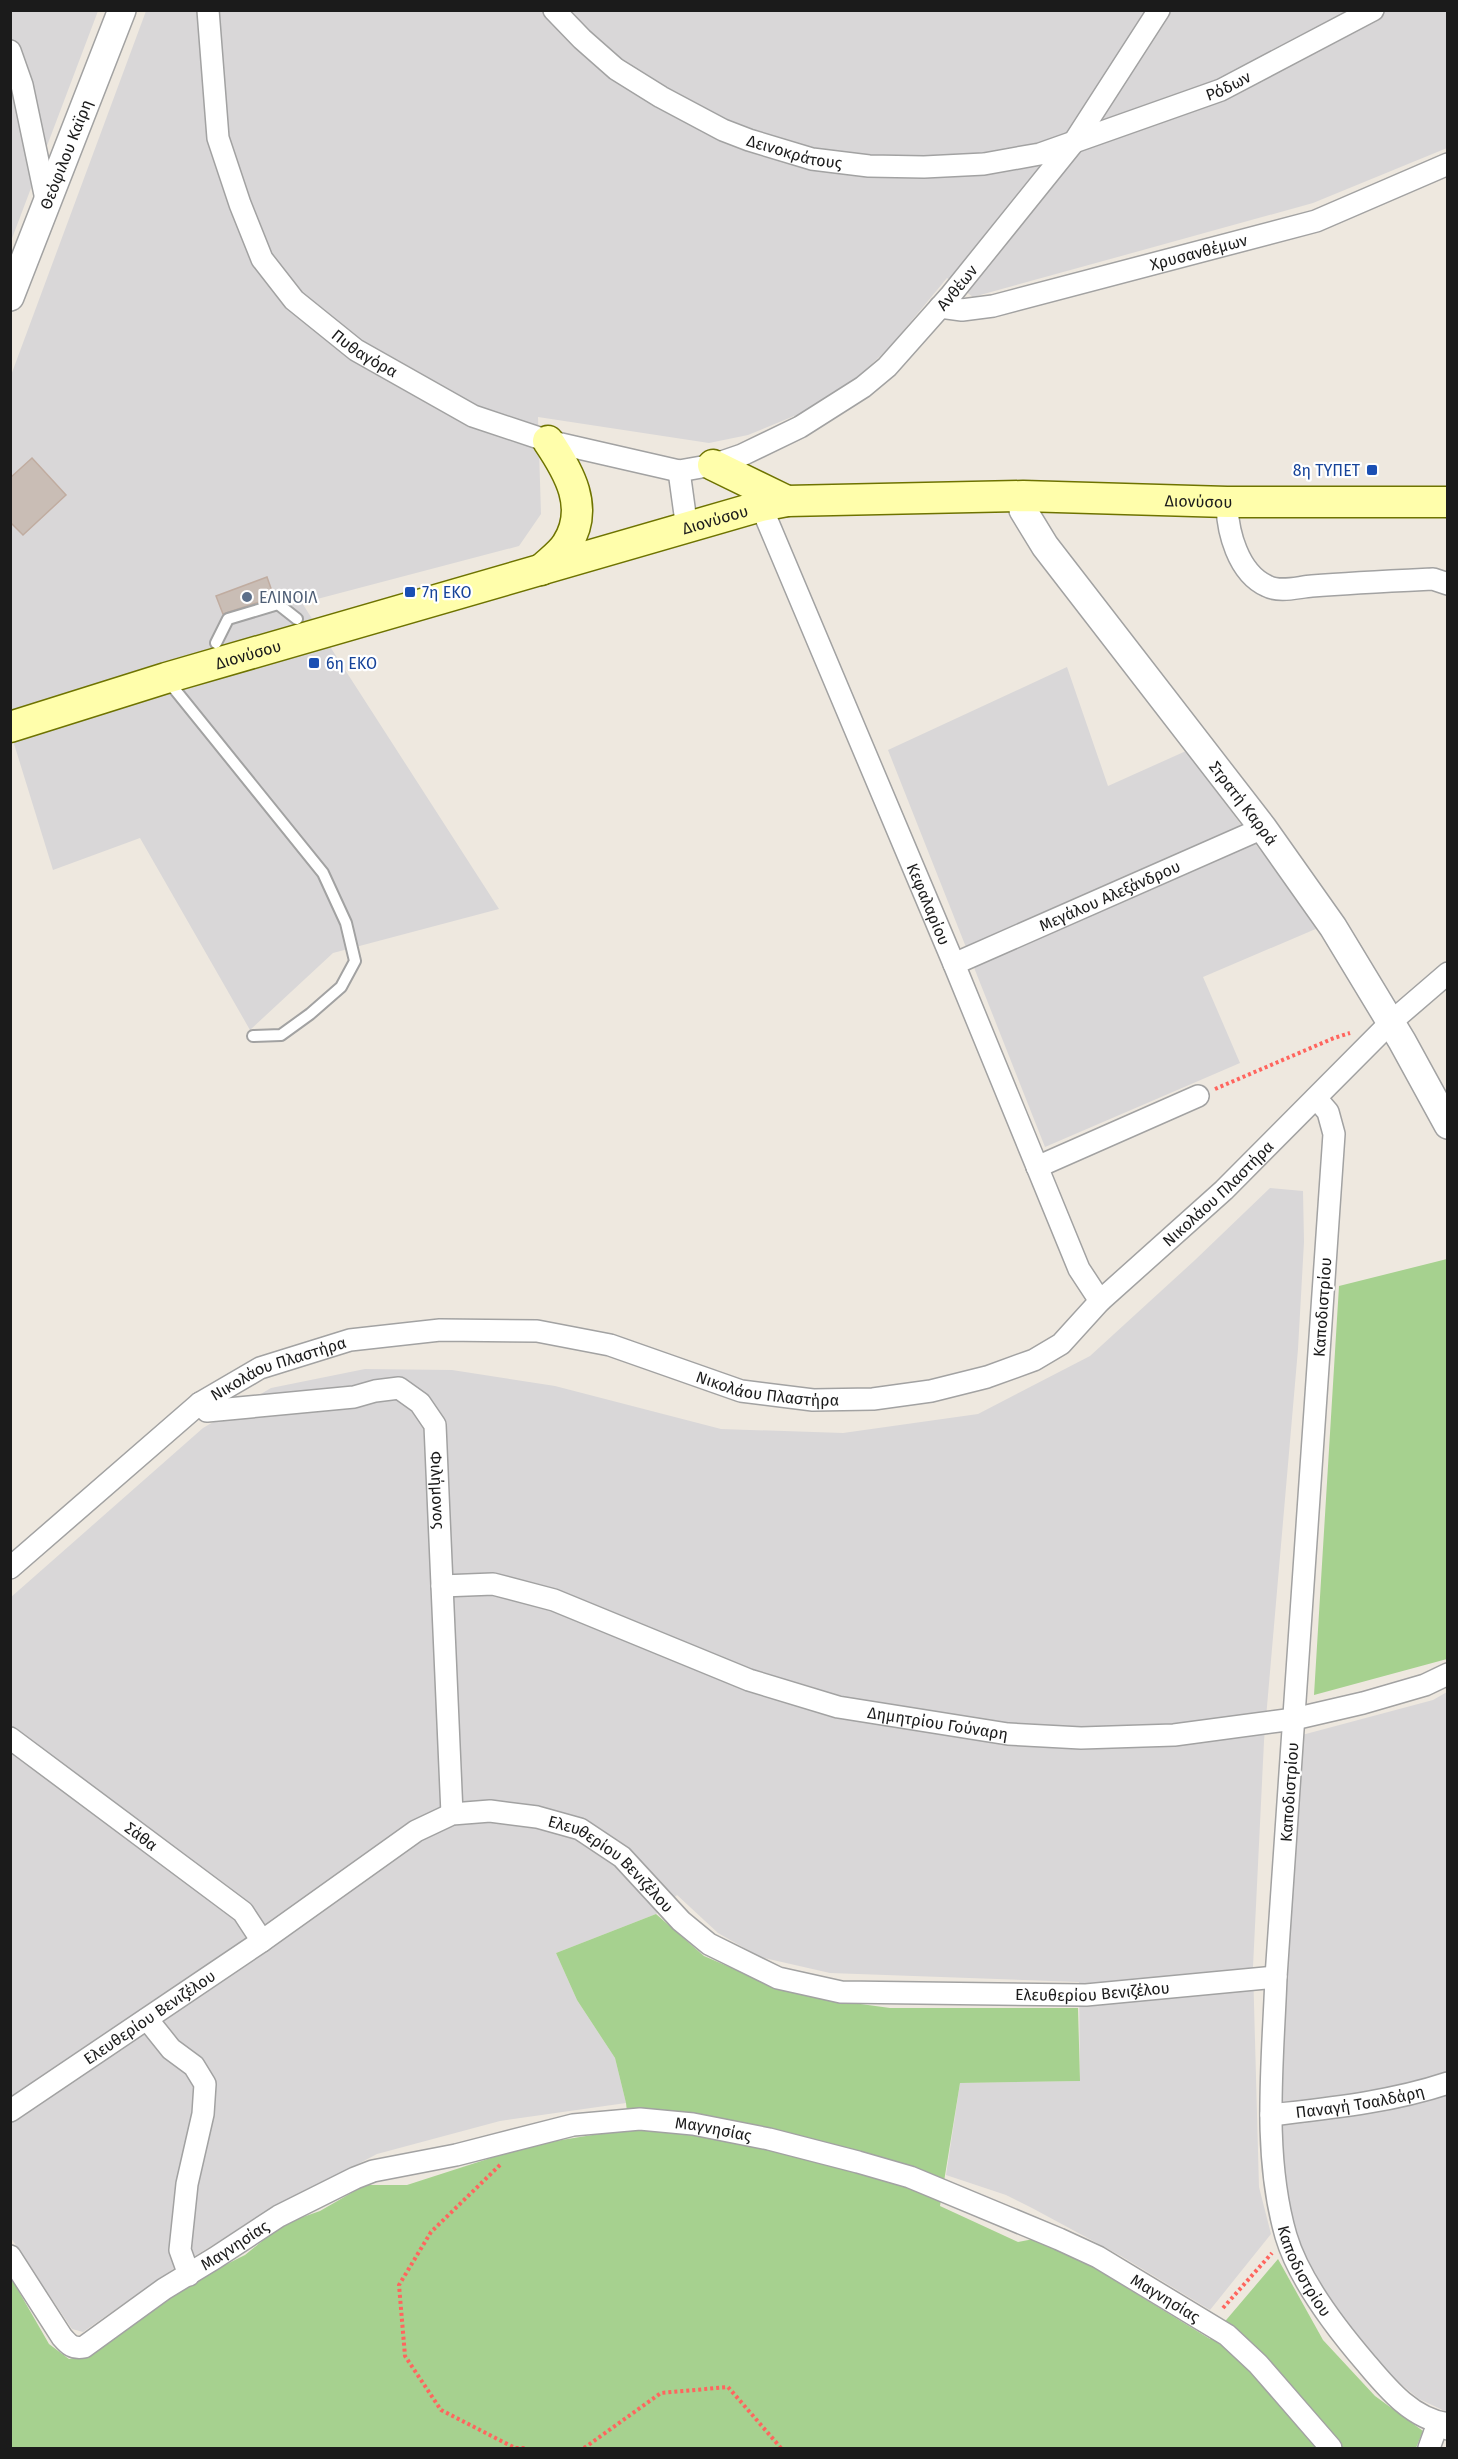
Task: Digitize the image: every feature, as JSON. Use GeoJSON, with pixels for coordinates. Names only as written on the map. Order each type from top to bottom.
{"type":"FeatureCollection","features":[{"type":"Feature","properties":{"kind":"main road"},"geometry":{"type":"LineString","coordinates":[[540,570],[566,546],[575,528],[577,509],[568,471],[548,441]]}},
{"type":"Feature","properties":{"kind":"main road"},"geometry":{"type":"LineString","coordinates":[[713,465],[774,503]]}},
{"type":"Feature","properties":{"kind":"main road","name":"Διονύσου"},"geometry":{"type":"LineString","coordinates":[[10,727],[166,678],[774,503],[1023,496],[1227,502],[1448,502]]}},
{"type":"Feature","properties":{"kind":"street","name":"Θεόφιλου Καϊρη"},"geometry":{"type":"LineString","coordinates":[[10,297],[122,10]]}},
{"type":"Feature","properties":{"kind":"street","name":"Πυθαγόρα"},"geometry":{"type":"LineString","coordinates":[[208,10],[218,138],[240,204],[262,259],[294,300],[356,350],[473,416],[548,441],[679,471]]}},
{"type":"Feature","properties":{"kind":"street","name":"Δεινοκράτους"},"geometry":{"type":"LineString","coordinates":[[554,10],[616,69],[661,97],[723,130],[812,159],[869,166],[902,167],[984,164],[1040,154],[1074,142]]}},
{"type":"Feature","properties":{"kind":"street","name":"Ανθέων"},"geometry":{"type":"LineString","coordinates":[[679,471],[713,465],[751,451],[800,428],[863,387],[906,347],[1074,142],[1159,10]]}},
{"type":"Feature","properties":{"kind":"street","name":"Ρόδων"},"geometry":{"type":"LineString","coordinates":[[1074,142],[1221,90],[1373,10]]}},
{"type":"Feature","properties":{"kind":"street"},"geometry":{"type":"LineString","coordinates":[[10,51],[22,85],[47,204]]}},
{"type":"Feature","properties":{"kind":"street","name":"Χρυσανθέμων"},"geometry":{"type":"LineString","coordinates":[[940,307],[962,310],[993,306],[1316,221],[1448,164]]}},
{"type":"Feature","properties":{"kind":"street"},"geometry":{"type":"LineString","coordinates":[[679,471],[687,529]]}},
{"type":"Feature","properties":{"kind":"street","name":"Στρατή Καρρά"},"geometry":{"type":"LineString","coordinates":[[1023,496],[1023,510],[1045,546],[1263,828],[1333,927],[1391,1022],[1448,1125]]}},
{"type":"Feature","properties":{"kind":"street"},"geometry":{"type":"LineString","coordinates":[[1227,502],[1230,531],[1238,556],[1255,579],[1268,588],[1293,589],[1433,579],[1448,584]]}},
{"type":"Feature","properties":{"kind":"street","name":"Κεφαλαρίου"},"geometry":{"type":"LineString","coordinates":[[774,503],[1036,1167],[1080,1269],[1100,1301]]}},
{"type":"Feature","properties":{"kind":"street","name":"Μεγάλου Αλεξάνδρου"},"geometry":{"type":"LineString","coordinates":[[954,964],[1263,828]]}},
{"type":"Feature","properties":{"kind":"street","name":"Νικολάου Πλαστήρα"},"geometry":{"type":"LineString","coordinates":[[10,1568],[200,1403],[260,1368],[350,1340],[440,1330],[537,1331],[610,1345],[741,1391],[813,1400],[873,1399],[954,1386],[1034,1360],[1060,1344],[1100,1301],[1224,1190],[1391,1022],[1448,973]]}},
{"type":"Feature","properties":{"kind":"street"},"geometry":{"type":"LineString","coordinates":[[1036,1167],[1198,1096]]}},
{"type":"Feature","properties":{"kind":"street","name":"Καποδιστρίου"},"geometry":{"type":"LineString","coordinates":[[1316,1098],[1328,1112],[1334,1134],[1276,1977],[1271,2115],[1276,2187],[1286,2237],[1314,2292],[1360,2355],[1402,2403],[1444,2425]]}},
{"type":"Feature","properties":{"kind":"street","name":"Φιλήμονος"},"geometry":{"type":"LineString","coordinates":[[200,1403],[207,1411],[354,1397],[399,1388],[420,1403],[435,1425],[452,1814]]}},
{"type":"Feature","properties":{"kind":"street","name":"Δημητρίου Γούναρη"},"geometry":{"type":"LineString","coordinates":[[442,1586],[493,1584],[554,1600],[749,1680],[838,1707],[1008,1734],[1081,1738],[1174,1735],[1293,1719],[1363,1703],[1425,1685],[1448,1674]]}},
{"type":"Feature","properties":{"kind":"street","name":"Σάθα"},"geometry":{"type":"LineString","coordinates":[[10,1738],[243,1912],[262,1941]]}},
{"type":"Feature","properties":{"kind":"street","name":"Ελευθερίου Βενιζέλου"},"geometry":{"type":"LineString","coordinates":[[10,2111],[262,1941],[416,1831],[452,1814],[490,1811],[537,1817],[580,1829],[622,1857],[681,1921],[709,1944],[778,1978],[841,1992],[1086,1995],[1276,1977]]}},
{"type":"Feature","properties":{"kind":"street"},"geometry":{"type":"LineString","coordinates":[[147,2019],[171,2049],[194,2066],[205,2084],[203,2114],[188,2184],[180,2250],[189,2275]]}},
{"type":"Feature","properties":{"kind":"street","name":"Παναγή Τσαλδάρη"},"geometry":{"type":"LineString","coordinates":[[1271,2115],[1343,2107],[1406,2096],[1448,2083]]}},
{"type":"Feature","properties":{"kind":"street","name":"Μαγνησίας"},"geometry":{"type":"LineString","coordinates":[[10,2256],[62,2337],[70,2346],[84,2347],[164,2289],[279,2216],[373,2171],[456,2155],[587,2122],[640,2119],[693,2124],[770,2139],[910,2177],[1059,2238],[1098,2257],[1227,2335],[1244,2349],[1330,2448]]}},
{"type":"Feature","properties":{"kind":"street"},"geometry":{"type":"LineString","coordinates":[[1429,2448],[1444,2425]]}},
{"type":"Feature","properties":{"kind":"lane"},"geometry":{"type":"LineString","coordinates":[[216,643],[228,619],[278,604],[297,619]]}},
{"type":"Feature","properties":{"kind":"lane"},"geometry":{"type":"LineString","coordinates":[[166,678],[323,873],[346,923],[355,961],[341,987],[281,1035],[253,1036]]}},
{"type":"Feature","properties":{"kind":"path"},"geometry":{"type":"LineString","coordinates":[[1198,1096],[1334,1038],[1391,1022]]}},
{"type":"Feature","properties":{"kind":"path"},"geometry":{"type":"LineString","coordinates":[[519,2138],[494,2172],[431,2232],[399,2285],[405,2356],[441,2410],[515,2448],[527,2448]]}},
{"type":"Feature","properties":{"kind":"path"},"geometry":{"type":"LineString","coordinates":[[1209,2325],[1286,2237]]}},
{"type":"Feature","properties":{"kind":"path"},"geometry":{"type":"LineString","coordinates":[[584,2448],[661,2393],[728,2387],[781,2448]]}},
{"type":"Feature","properties":{"kind":"shaded area"},"geometry":{"type":"Polygon","coordinates":[[[11,11],[98,11],[11,241],[11,11]]]}},
{"type":"Feature","properties":{"kind":"shaded area"},"geometry":{"type":"Polygon","coordinates":[[[146,11],[1447,11],[1447,148],[1313,203],[973,297],[947,278],[889,348],[849,385],[799,414],[748,435],[709,443],[538,417],[541,514],[519,546],[302,603],[499,909],[333,953],[250,1030],[140,838],[53,870],[11,734],[10,378],[146,11]]]}},
{"type":"Feature","properties":{"kind":"shaded area"},"geometry":{"type":"Polygon","coordinates":[[[1067,667],[1108,786],[1186,751],[1318,928],[1203,977],[1240,1063],[1045,1147],[888,750],[1067,667]]]}},
{"type":"Feature","properties":{"kind":"shaded area"},"geometry":{"type":"Polygon","coordinates":[[[1270,1188],[1303,1191],[1304,1242],[1298,1349],[1264,1741],[1253,1967],[1259,2187],[1271,2234],[1210,2310],[1121,2256],[1032,2208],[1006,2195],[946,2175],[960,2083],[1080,2081],[1079,1982],[830,1973],[760,1957],[718,1933],[677,1895],[656,1914],[556,1953],[577,2000],[615,2058],[626,2103],[500,2121],[377,2154],[272,2209],[175,2268],[83,2332],[72,2329],[11,2238],[10,1598],[203,1428],[271,1388],[365,1369],[452,1370],[555,1386],[721,1429],[843,1433],[978,1414],[1090,1356],[1270,1188]]]}},
{"type":"Feature","properties":{"kind":"shaded area"},"geometry":{"type":"Polygon","coordinates":[[[1447,1692],[1447,2412],[1419,2399],[1381,2368],[1331,2309],[1307,2266],[1287,2210],[1280,2160],[1283,1981],[1302,1735],[1433,1700],[1447,1692]]]}},
{"type":"Feature","properties":{"kind":"green space"},"geometry":{"type":"Polygon","coordinates":[[[1447,1259],[1447,1659],[1314,1695],[1339,1286],[1447,1259]]]}},
{"type":"Feature","properties":{"kind":"green space"},"geometry":{"type":"Polygon","coordinates":[[[656,1914],[704,1956],[755,1978],[824,1999],[890,2008],[1078,2008],[1080,2081],[960,2083],[940,2206],[1018,2242],[1044,2237],[1210,2339],[1278,2259],[1323,2340],[1375,2396],[1423,2431],[1416,2448],[11,2448],[10,2276],[49,2344],[69,2359],[87,2356],[179,2288],[245,2255],[283,2224],[320,2211],[365,2185],[407,2185],[531,2145],[629,2129],[626,2103],[615,2058],[577,2000],[556,1953],[656,1914]]]}},
{"type":"Feature","properties":{"kind":"building"},"geometry":{"type":"Polygon","coordinates":[[[32,458],[66,495],[23,535],[10,522],[10,478],[32,458]]]}},
{"type":"Feature","properties":{"kind":"building"},"geometry":{"type":"Polygon","coordinates":[[[267,577],[274,597],[223,614],[216,596],[267,577]]]}},
{"type":"Feature","properties":{"kind":"place","name":"8η ΤΥΠΕΤ"},"geometry":{"type":"Point","coordinates":[1372,470]}},
{"type":"Feature","properties":{"kind":"place","name":"7η ΕΚΟ"},"geometry":{"type":"Point","coordinates":[410,592]}},
{"type":"Feature","properties":{"kind":"place","name":"ΕΛΙΝΟΙΛ"},"geometry":{"type":"Point","coordinates":[247,597]}},
{"type":"Feature","properties":{"kind":"place","name":"6η ΕΚΟ"},"geometry":{"type":"Point","coordinates":[314,663]}}]}
